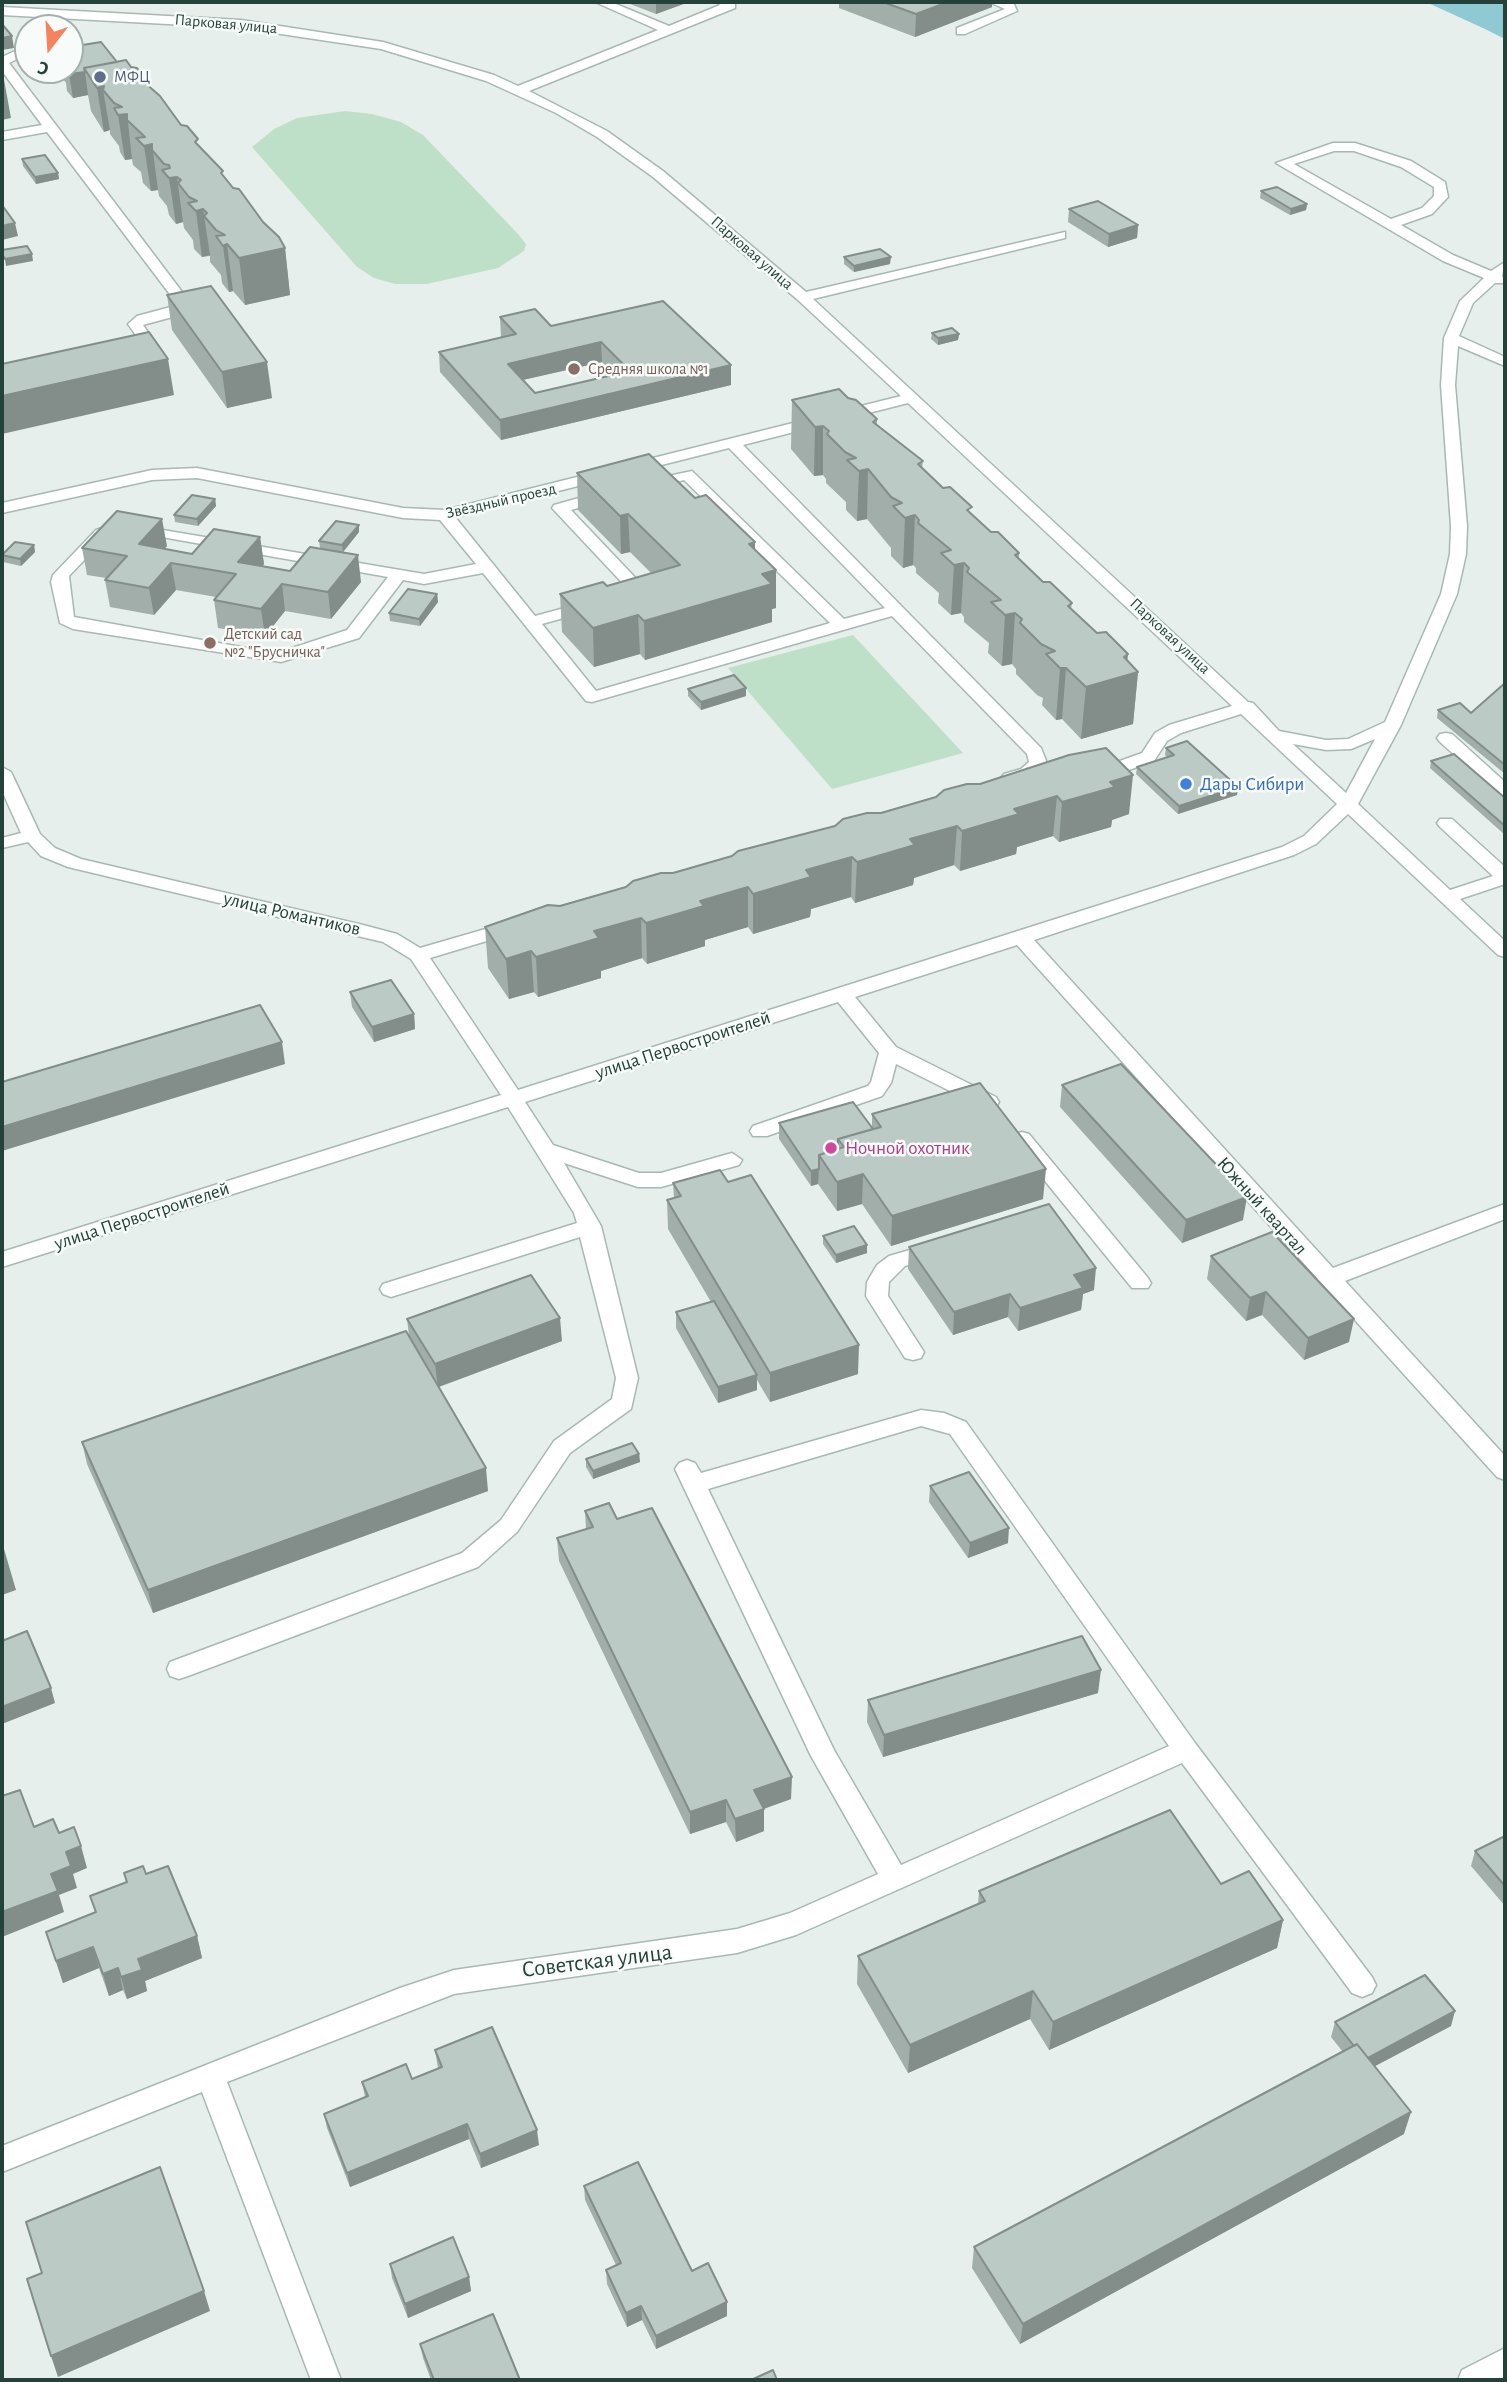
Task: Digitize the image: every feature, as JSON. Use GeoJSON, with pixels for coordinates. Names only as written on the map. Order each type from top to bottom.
{"type":"FeatureCollection","features":[{"type":"Feature","properties":{"kind":"street"},"geometry":{"type":"LineString","coordinates":[[601,2],[670,30]]}},
{"type":"Feature","properties":{"kind":"street"},"geometry":{"type":"LineString","coordinates":[[961,31],[1011,11],[1010,8],[995,2]]}},
{"type":"Feature","properties":{"kind":"street"},"geometry":{"type":"LineString","coordinates":[[520,90],[731,3]]}},
{"type":"Feature","properties":{"kind":"street","name":"Парковая улица"},"geometry":{"type":"LineString","coordinates":[[2,11],[72,14]]}},
{"type":"Feature","properties":{"kind":"street","name":"Парковая улица"},"geometry":{"type":"LineString","coordinates":[[84,15],[241,24],[308,32],[421,56],[520,90],[602,134],[658,174],[803,297],[1505,951]]}},
{"type":"Feature","properties":{"kind":"street"},"geometry":{"type":"LineString","coordinates":[[2,63],[185,304],[182,310],[142,319],[135,324],[155,352],[147,358],[134,361]]}},
{"type":"Feature","properties":{"kind":"street"},"geometry":{"type":"LineString","coordinates":[[2,136],[52,127]]}},
{"type":"Feature","properties":{"kind":"street"},"geometry":{"type":"LineString","coordinates":[[1391,224],[1427,211],[1441,197],[1440,185],[1406,164],[1354,147],[1333,147],[1283,163],[1448,258],[1498,279]]}},
{"type":"Feature","properties":{"kind":"street"},"geometry":{"type":"LineString","coordinates":[[803,297],[1060,235]]}},
{"type":"Feature","properties":{"kind":"street","name":"улица Первостроителей"},"geometry":{"type":"LineString","coordinates":[[2,1260],[1288,851],[1326,828],[1349,803],[1392,725],[1449,594],[1458,554],[1459,526],[1448,385],[1451,338],[1467,301],[1498,279],[1505,266]]}},
{"type":"Feature","properties":{"kind":"street"},"geometry":{"type":"LineString","coordinates":[[1451,338],[1505,362]]}},
{"type":"Feature","properties":{"kind":"street","name":"Звёздный проезд"},"geometry":{"type":"LineString","coordinates":[[2,508],[177,472],[197,473],[403,513],[445,515],[912,398]]}},
{"type":"Feature","properties":{"kind":"street"},"geometry":{"type":"LineString","coordinates":[[733,444],[1035,752],[1038,763],[1027,772],[987,785]]}},
{"type":"Feature","properties":{"kind":"street"},"geometry":{"type":"LineString","coordinates":[[531,622],[640,592],[560,508],[687,474],[841,625]]}},
{"type":"Feature","properties":{"kind":"street"},"geometry":{"type":"LineString","coordinates":[[445,515],[592,697],[896,610]]}},
{"type":"Feature","properties":{"kind":"street"},"geometry":{"type":"LineString","coordinates":[[398,575],[353,635],[281,657],[73,624],[66,619],[59,582],[61,575],[105,529],[120,526],[398,575],[438,579],[487,567]]}},
{"type":"Feature","properties":{"kind":"street"},"geometry":{"type":"LineString","coordinates":[[1109,771],[1148,757],[1161,737],[1175,729],[1247,708]]}},
{"type":"Feature","properties":{"kind":"street"},"geometry":{"type":"LineString","coordinates":[[1277,736],[1326,745],[1351,744],[1373,737],[1392,725]]}},
{"type":"Feature","properties":{"kind":"street"},"geometry":{"type":"LineString","coordinates":[[1446,738],[1505,791]]}},
{"type":"Feature","properties":{"kind":"street"},"geometry":{"type":"LineString","coordinates":[[2,772],[32,836],[2,843]]}},
{"type":"Feature","properties":{"kind":"street"},"geometry":{"type":"LineString","coordinates":[[1446,823],[1505,878],[1447,897]]}},
{"type":"Feature","properties":{"kind":"street","name":"улица Романтиков"},"geometry":{"type":"LineString","coordinates":[[32,836],[48,852],[75,863],[390,938],[418,955],[547,1150],[590,1226],[626,1378],[623,1403],[562,1447],[509,1525],[470,1560],[179,1669]]}},
{"type":"Feature","properties":{"kind":"street"},"geometry":{"type":"LineString","coordinates":[[418,955],[537,919]]}},
{"type":"Feature","properties":{"kind":"street","name":"Южный квартал"},"geometry":{"type":"LineString","coordinates":[[1021,938],[1505,1471]]}},
{"type":"Feature","properties":{"kind":"street"},"geometry":{"type":"LineString","coordinates":[[842,994],[889,1052],[984,1097],[997,1109],[1140,1283]]}},
{"type":"Feature","properties":{"kind":"street"},"geometry":{"type":"LineString","coordinates":[[760,1131],[875,1090],[881,1083],[889,1052]]}},
{"type":"Feature","properties":{"kind":"street"},"geometry":{"type":"LineString","coordinates":[[547,1150],[638,1180],[661,1180],[732,1160]]}},
{"type":"Feature","properties":{"kind":"street"},"geometry":{"type":"LineString","coordinates":[[1051,1213],[1076,1205]]}},
{"type":"Feature","properties":{"kind":"street"},"geometry":{"type":"LineString","coordinates":[[1328,1279],[1505,1211]]}},
{"type":"Feature","properties":{"kind":"street"},"geometry":{"type":"LineString","coordinates":[[391,1289],[590,1226]]}},
{"type":"Feature","properties":{"kind":"street"},"geometry":{"type":"LineString","coordinates":[[913,1352],[877,1296],[878,1282],[886,1270],[897,1261],[948,1245]]}},
{"type":"Feature","properties":{"kind":"street"},"geometry":{"type":"LineString","coordinates":[[895,1879],[824,1756],[691,1477],[921,1418],[944,1421],[958,1428],[1186,1750],[1362,1985]]}},
{"type":"Feature","properties":{"kind":"street","name":"Советская улица"},"geometry":{"type":"LineString","coordinates":[[2,2159],[454,1982],[737,1941],[796,1923],[1186,1750]]}},
{"type":"Feature","properties":{"kind":"street"},"geometry":{"type":"LineString","coordinates":[[210,2076],[326,2380]]}},
{"type":"Feature","properties":{"kind":"street"},"geometry":{"type":"LineString","coordinates":[[1473,2380],[1505,2363]]}},
{"type":"Feature","properties":{"kind":"green space"},"geometry":{"type":"Polygon","coordinates":[[[345,111],[372,114],[401,122],[423,135],[519,235],[526,244],[524,251],[498,268],[427,284],[395,284],[374,278],[357,267],[252,147],[274,129],[297,118],[345,111]]]}},
{"type":"Feature","properties":{"kind":"green space"},"geometry":{"type":"Polygon","coordinates":[[[853,635],[963,753],[832,789],[728,668],[853,635]]]}},
{"type":"Feature","properties":{"kind":"water"},"geometry":{"type":"Polygon","coordinates":[[[1426,2],[1505,2],[1505,39],[1485,29],[1426,2]]]}},
{"type":"Feature","properties":{"kind":"building"},"geometry":{"type":"Polygon","coordinates":[[[883,2],[948,2],[916,14],[883,2]]]}},
{"type":"Feature","properties":{"kind":"building"},"geometry":{"type":"Polygon","coordinates":[[[2,24],[12,36],[2,38],[2,24]]]}},
{"type":"Feature","properties":{"kind":"building"},"geometry":{"type":"Polygon","coordinates":[[[101,42],[117,62],[84,68],[84,45],[101,42]]]}},
{"type":"Feature","properties":{"kind":"building"},"geometry":{"type":"Polygon","coordinates":[[[126,60],[131,67],[137,68],[146,80],[144,82],[160,96],[181,125],[187,126],[198,139],[195,142],[223,171],[221,173],[233,188],[239,189],[285,248],[239,258],[227,244],[223,246],[216,236],[225,235],[216,230],[204,216],[207,213],[203,209],[196,211],[188,203],[197,201],[189,197],[178,183],[181,180],[177,177],[169,178],[162,170],[170,168],[169,165],[164,164],[152,150],[152,144],[144,146],[136,138],[145,137],[127,120],[127,114],[118,115],[114,108],[122,107],[114,103],[103,90],[104,86],[97,88],[84,68],[126,60]]]}},
{"type":"Feature","properties":{"kind":"building"},"geometry":{"type":"Polygon","coordinates":[[[45,155],[58,173],[35,177],[22,159],[45,155]]]}},
{"type":"Feature","properties":{"kind":"building"},"geometry":{"type":"Polygon","coordinates":[[[1277,187],[1307,204],[1291,209],[1261,191],[1277,187]]]}},
{"type":"Feature","properties":{"kind":"building"},"geometry":{"type":"Polygon","coordinates":[[[1098,201],[1138,225],[1109,234],[1069,209],[1098,201]]]}},
{"type":"Feature","properties":{"kind":"building"},"geometry":{"type":"Polygon","coordinates":[[[2,205],[15,223],[2,226],[2,205]]]}},
{"type":"Feature","properties":{"kind":"building"},"geometry":{"type":"Polygon","coordinates":[[[27,246],[32,254],[5,259],[2,254],[2,250],[27,246]]]}},
{"type":"Feature","properties":{"kind":"building"},"geometry":{"type":"Polygon","coordinates":[[[880,249],[891,257],[854,266],[844,257],[880,249]]]}},
{"type":"Feature","properties":{"kind":"building"},"geometry":{"type":"Polygon","coordinates":[[[211,286],[267,362],[222,372],[167,295],[211,286]]]}},
{"type":"Feature","properties":{"kind":"building"},"geometry":{"type":"Polygon","coordinates":[[[663,301],[731,365],[500,420],[439,352],[516,334],[500,317],[535,309],[551,326],[663,301]],[[601,342],[508,364],[535,393],[630,371],[601,342]]]}},
{"type":"Feature","properties":{"kind":"building"},"geometry":{"type":"Polygon","coordinates":[[[952,328],[959,334],[938,338],[932,333],[952,328]]]}},
{"type":"Feature","properties":{"kind":"building"},"geometry":{"type":"Polygon","coordinates":[[[149,332],[168,359],[2,396],[2,364],[149,332]]]}},
{"type":"Feature","properties":{"kind":"building"},"geometry":{"type":"Polygon","coordinates":[[[839,389],[877,419],[873,422],[923,461],[918,464],[943,488],[950,487],[972,507],[967,510],[991,532],[998,532],[1019,553],[1015,555],[1043,582],[1050,582],[1072,603],[1068,606],[1097,633],[1106,632],[1128,654],[1124,657],[1138,672],[1086,687],[1066,668],[1060,668],[1046,654],[1055,651],[1041,644],[1020,623],[1022,619],[1015,613],[1005,615],[991,602],[1001,600],[967,572],[969,568],[964,563],[954,565],[941,553],[951,550],[918,523],[915,515],[905,518],[893,506],[902,503],[891,497],[868,469],[859,471],[847,460],[856,458],[845,452],[827,434],[829,431],[823,426],[815,427],[792,400],[839,389]]]}},
{"type":"Feature","properties":{"kind":"building"},"geometry":{"type":"Polygon","coordinates":[[[649,454],[695,498],[706,495],[755,542],[749,544],[776,570],[762,574],[772,584],[644,621],[638,615],[593,628],[560,594],[603,582],[607,586],[680,565],[628,514],[620,516],[577,473],[649,454]]]}},
{"type":"Feature","properties":{"kind":"building"},"geometry":{"type":"Polygon","coordinates":[[[192,495],[215,499],[197,519],[174,515],[192,495]]]}},
{"type":"Feature","properties":{"kind":"building"},"geometry":{"type":"Polygon","coordinates":[[[117,511],[162,519],[139,544],[192,554],[214,529],[260,537],[238,562],[290,571],[310,547],[358,555],[328,592],[282,584],[261,609],[214,600],[236,574],[171,563],[149,588],[105,580],[127,556],[82,548],[117,511]]]}},
{"type":"Feature","properties":{"kind":"building"},"geometry":{"type":"Polygon","coordinates":[[[336,521],[359,525],[342,545],[319,541],[336,521]]]}},
{"type":"Feature","properties":{"kind":"building"},"geometry":{"type":"Polygon","coordinates":[[[15,542],[34,545],[20,559],[2,555],[15,542]]]}},
{"type":"Feature","properties":{"kind":"building"},"geometry":{"type":"Polygon","coordinates":[[[408,589],[437,594],[419,619],[389,613],[408,589]]]}},
{"type":"Feature","properties":{"kind":"building"},"geometry":{"type":"Polygon","coordinates":[[[734,675],[746,688],[701,702],[688,689],[734,675]]]}},
{"type":"Feature","properties":{"kind":"building"},"geometry":{"type":"Polygon","coordinates":[[[1505,683],[1505,765],[1438,710],[1460,703],[1471,713],[1505,683]]]}},
{"type":"Feature","properties":{"kind":"building","name":"Дары Сибири"},"geometry":{"type":"Polygon","coordinates":[[[1187,741],[1238,787],[1179,806],[1137,767],[1174,755],[1166,748],[1187,741]]]}},
{"type":"Feature","properties":{"kind":"building"},"geometry":{"type":"Polygon","coordinates":[[[1106,748],[1133,775],[1110,782],[1115,787],[1062,802],[1057,796],[1014,809],[1019,814],[962,831],[957,826],[910,839],[915,845],[857,862],[852,857],[806,870],[811,877],[753,894],[748,887],[700,901],[704,906],[646,923],[641,918],[594,931],[599,938],[536,957],[531,951],[506,959],[485,927],[548,905],[560,906],[626,887],[633,881],[661,873],[673,873],[732,856],[738,851],[835,826],[843,819],[867,813],[881,813],[936,797],[944,790],[967,784],[980,784],[1069,755],[1106,748]]]}},
{"type":"Feature","properties":{"kind":"building"},"geometry":{"type":"Polygon","coordinates":[[[1454,754],[1505,798],[1505,826],[1431,761],[1454,754]]]}},
{"type":"Feature","properties":{"kind":"building"},"geometry":{"type":"Polygon","coordinates":[[[391,980],[414,1014],[372,1027],[350,992],[391,980]]]}},
{"type":"Feature","properties":{"kind":"building"},"geometry":{"type":"Polygon","coordinates":[[[260,1005],[282,1042],[2,1127],[2,1082],[260,1005]]]}},
{"type":"Feature","properties":{"kind":"building"},"geometry":{"type":"Polygon","coordinates":[[[1121,1064],[1247,1197],[1186,1220],[1062,1085],[1121,1064]]]}},
{"type":"Feature","properties":{"kind":"building"},"geometry":{"type":"Polygon","coordinates":[[[980,1083],[1046,1169],[892,1216],[863,1174],[837,1182],[819,1155],[844,1147],[838,1139],[881,1127],[872,1114],[980,1083]]]}},
{"type":"Feature","properties":{"kind":"building"},"geometry":{"type":"Polygon","coordinates":[[[853,1102],[873,1129],[838,1139],[838,1149],[819,1155],[819,1169],[811,1171],[779,1123],[853,1102]]]}},
{"type":"Feature","properties":{"kind":"building"},"geometry":{"type":"Polygon","coordinates":[[[720,1170],[728,1182],[751,1175],[859,1345],[770,1373],[667,1200],[681,1196],[673,1183],[720,1170]]]}},
{"type":"Feature","properties":{"kind":"building"},"geometry":{"type":"Polygon","coordinates":[[[1049,1204],[1096,1268],[1074,1275],[1083,1288],[1020,1308],[1010,1294],[954,1312],[909,1247],[1049,1204]]]}},
{"type":"Feature","properties":{"kind":"building"},"geometry":{"type":"Polygon","coordinates":[[[854,1226],[867,1245],[836,1255],[823,1236],[854,1226]]]}},
{"type":"Feature","properties":{"kind":"building"},"geometry":{"type":"Polygon","coordinates":[[[1272,1232],[1354,1319],[1308,1338],[1266,1292],[1250,1298],[1211,1256],[1272,1232]]]}},
{"type":"Feature","properties":{"kind":"building"},"geometry":{"type":"Polygon","coordinates":[[[531,1275],[560,1318],[435,1364],[407,1319],[531,1275]]]}},
{"type":"Feature","properties":{"kind":"building"},"geometry":{"type":"Polygon","coordinates":[[[714,1301],[757,1375],[718,1387],[676,1312],[714,1301]]]}},
{"type":"Feature","properties":{"kind":"building"},"geometry":{"type":"Polygon","coordinates":[[[406,1331],[486,1468],[148,1590],[82,1442],[406,1331]]]}},
{"type":"Feature","properties":{"kind":"building"},"geometry":{"type":"Polygon","coordinates":[[[632,1443],[639,1454],[593,1471],[586,1459],[632,1443]]]}},
{"type":"Feature","properties":{"kind":"building"},"geometry":{"type":"Polygon","coordinates":[[[969,1472],[1009,1528],[970,1543],[930,1486],[969,1472]]]}},
{"type":"Feature","properties":{"kind":"building"},"geometry":{"type":"Polygon","coordinates":[[[609,1503],[617,1519],[652,1508],[792,1777],[754,1790],[764,1809],[735,1819],[726,1800],[690,1812],[557,1538],[593,1527],[585,1511],[609,1503]]]}},
{"type":"Feature","properties":{"kind":"building"},"geometry":{"type":"Polygon","coordinates":[[[27,1631],[51,1688],[2,1707],[2,1641],[27,1631]]]}},
{"type":"Feature","properties":{"kind":"building"},"geometry":{"type":"Polygon","coordinates":[[[1082,1636],[1101,1670],[884,1735],[868,1700],[1082,1636]]]}},
{"type":"Feature","properties":{"kind":"building"},"geometry":{"type":"Polygon","coordinates":[[[20,1790],[34,1827],[53,1819],[59,1833],[74,1827],[81,1846],[66,1852],[71,1866],[51,1874],[58,1891],[2,1912],[2,1796],[20,1790]]]}},
{"type":"Feature","properties":{"kind":"building"},"geometry":{"type":"Polygon","coordinates":[[[1170,1810],[1221,1884],[1249,1871],[1283,1920],[1053,2022],[1033,1991],[910,2045],[858,1956],[985,1901],[979,1891],[1170,1810]]]}},
{"type":"Feature","properties":{"kind":"building"},"geometry":{"type":"Polygon","coordinates":[[[1505,1836],[1505,1886],[1475,1851],[1505,1836]]]}},
{"type":"Feature","properties":{"kind":"building"},"geometry":{"type":"Polygon","coordinates":[[[143,1866],[146,1874],[168,1866],[197,1936],[138,1959],[142,1970],[121,1977],[118,1968],[103,1974],[93,1947],[56,1961],[46,1932],[96,1912],[90,1896],[127,1882],[124,1873],[143,1866]]]}},
{"type":"Feature","properties":{"kind":"building"},"geometry":{"type":"Polygon","coordinates":[[[1425,1975],[1455,2011],[1368,2058],[1357,2044],[1354,2046],[1335,2022],[1425,1975]]]}},
{"type":"Feature","properties":{"kind":"building"},"geometry":{"type":"Polygon","coordinates":[[[492,2027],[537,2130],[480,2154],[467,2124],[347,2173],[324,2114],[368,2096],[362,2082],[406,2064],[412,2079],[442,2067],[435,2050],[492,2027]]]}},
{"type":"Feature","properties":{"kind":"building"},"geometry":{"type":"Polygon","coordinates":[[[1357,2044],[1411,2112],[1023,2324],[974,2247],[1357,2044]]]}},
{"type":"Feature","properties":{"kind":"building"},"geometry":{"type":"Polygon","coordinates":[[[638,2162],[692,2271],[708,2263],[727,2302],[656,2336],[641,2306],[626,2313],[606,2270],[621,2263],[584,2186],[638,2162]]]}},
{"type":"Feature","properties":{"kind":"building"},"geometry":{"type":"Polygon","coordinates":[[[160,2167],[204,2291],[51,2356],[27,2279],[42,2273],[26,2222],[160,2167]]]}},
{"type":"Feature","properties":{"kind":"building"},"geometry":{"type":"Polygon","coordinates":[[[453,2237],[469,2277],[405,2304],[390,2264],[453,2237]]]}},
{"type":"Feature","properties":{"kind":"building"},"geometry":{"type":"Polygon","coordinates":[[[493,2314],[520,2380],[434,2380],[420,2344],[493,2314]]]}},
{"type":"Feature","properties":{"kind":"building"},"geometry":{"type":"Polygon","coordinates":[[[773,2370],[777,2380],[751,2380],[773,2370]]]}},
{"type":"Feature","properties":{"kind":"place","name":"МФЦ"},"geometry":{"type":"Point","coordinates":[100,77]}},
{"type":"Feature","properties":{"kind":"place","name":"Средняя школа №1"},"geometry":{"type":"Point","coordinates":[574,369]}},
{"type":"Feature","properties":{"kind":"place","name":"Детский сад №2 \"Брусничка\""},"geometry":{"type":"Point","coordinates":[210,643]}},
{"type":"Feature","properties":{"kind":"place","name":"Дары Сибири"},"geometry":{"type":"Point","coordinates":[1186,784]}},
{"type":"Feature","properties":{"kind":"place","name":"Ночной охотник"},"geometry":{"type":"Point","coordinates":[831,1148]}}]}
